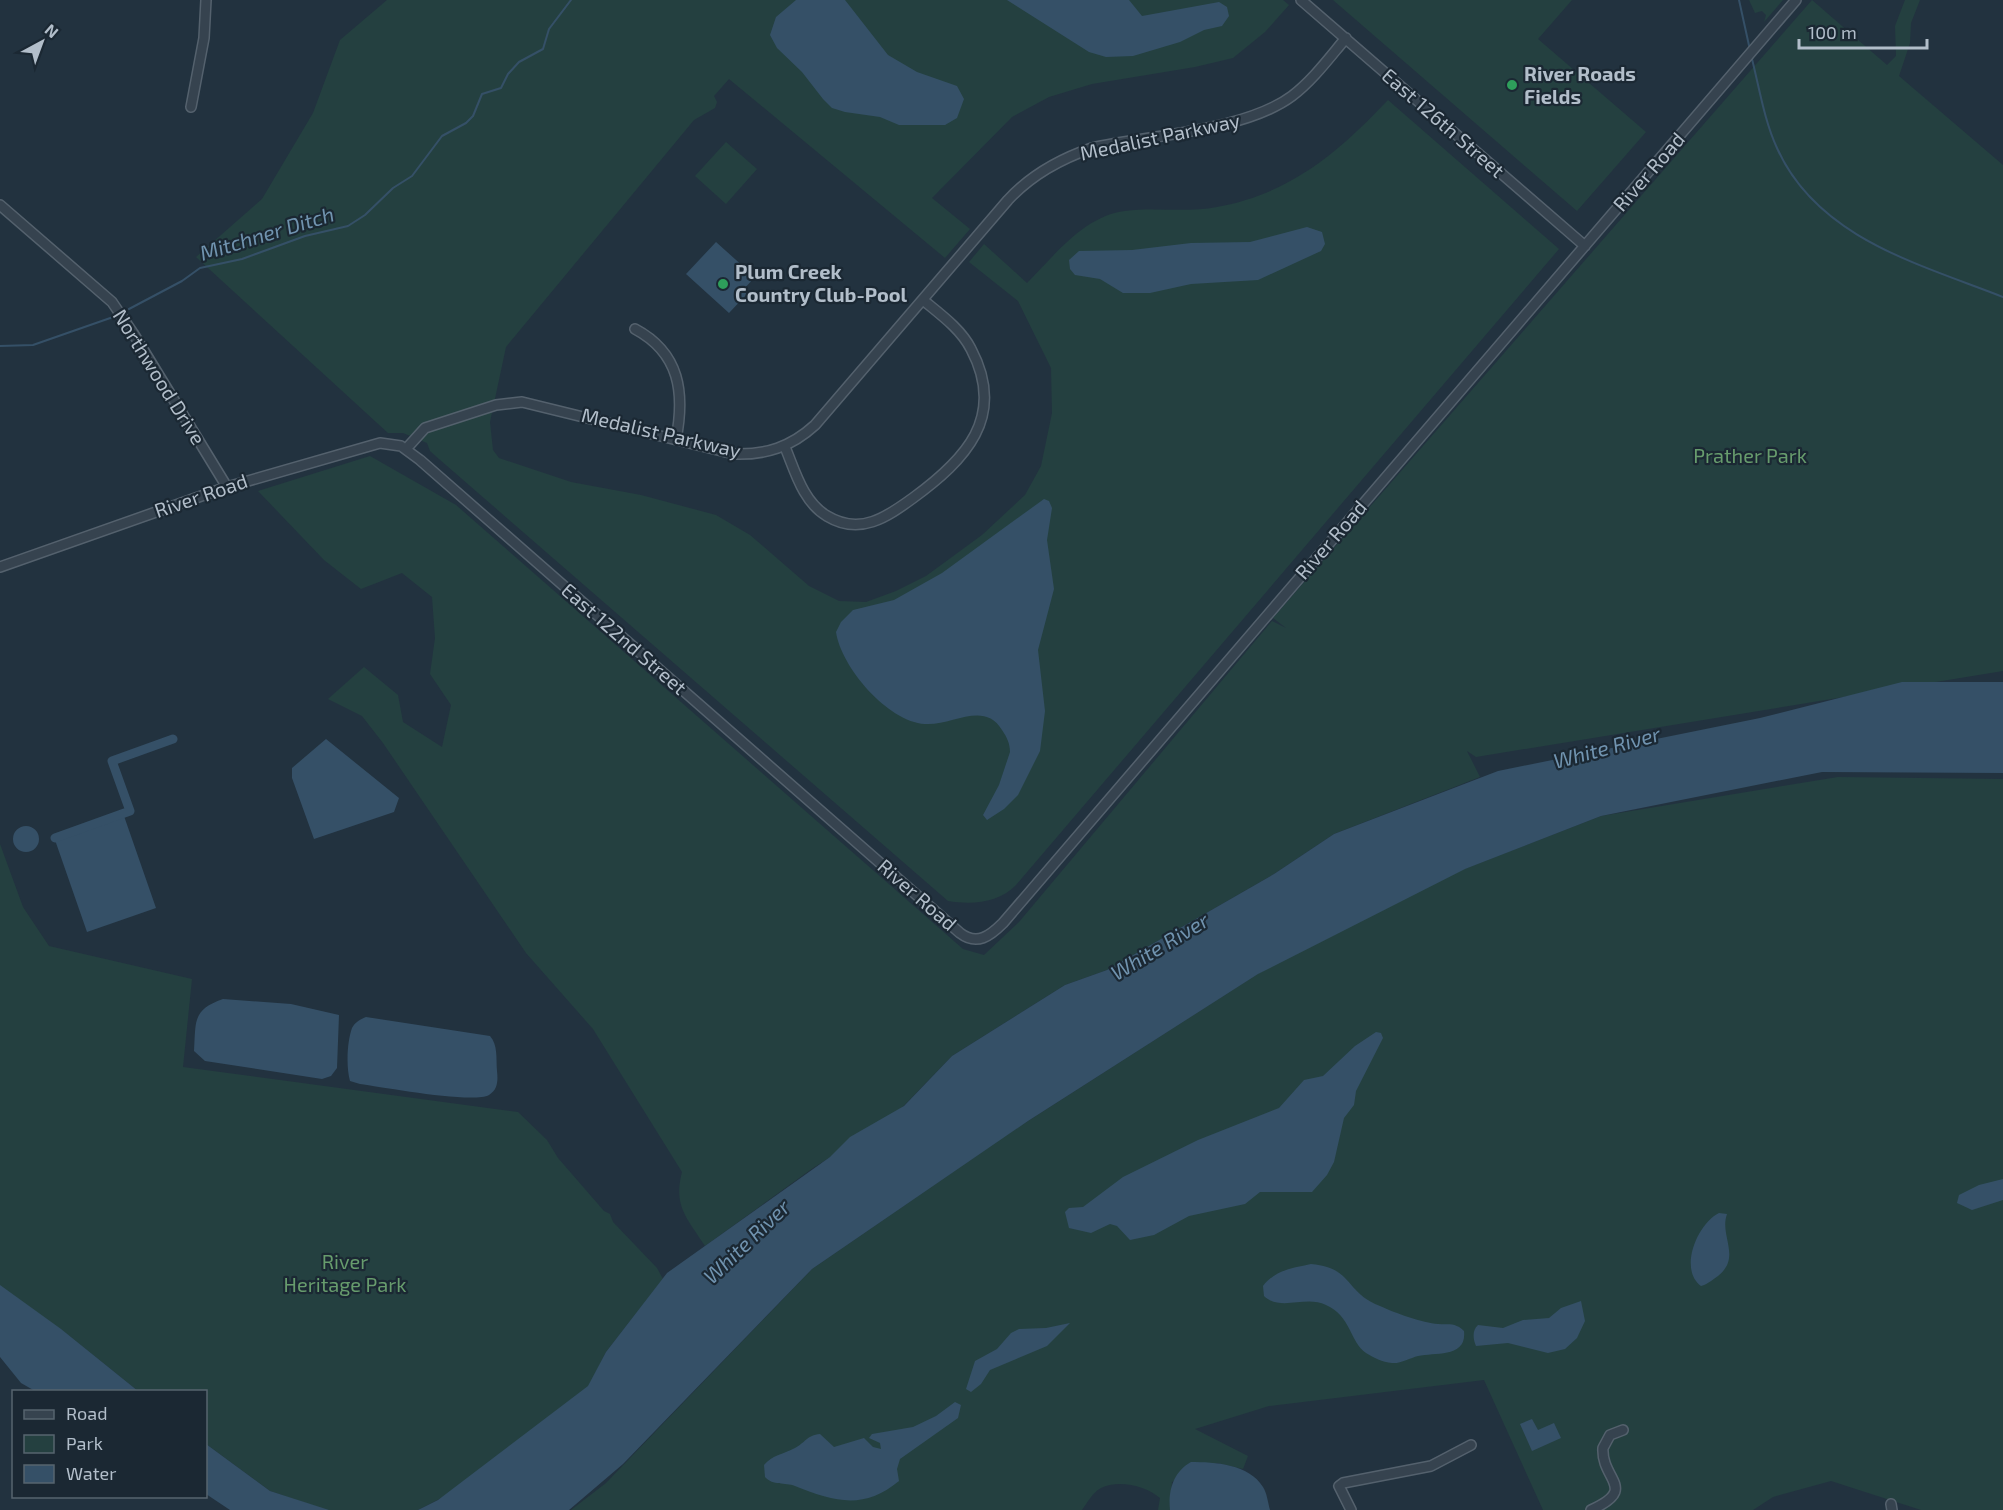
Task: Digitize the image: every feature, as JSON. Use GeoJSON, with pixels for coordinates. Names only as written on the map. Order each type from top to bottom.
{"type":"FeatureCollection","features":[{"type":"Feature","properties":{"kind":"street"},"geometry":{"type":"LineString","coordinates":[[191,107],[204,38],[206,0]]}},
{"type":"Feature","properties":{"kind":"street","name":"East 126th Street"},"geometry":{"type":"LineString","coordinates":[[1301,0],[1585,246]]}},
{"type":"Feature","properties":{"kind":"street","name":"River Road"},"geometry":{"type":"LineString","coordinates":[[842,829],[963,936],[975,940],[991,934],[1796,0]]}},
{"type":"Feature","properties":{"kind":"street","name":"Medalist Parkway"},"geometry":{"type":"LineString","coordinates":[[406,448],[425,428],[512,402],[545,405],[734,454],[759,453],[785,447],[815,425],[1014,194],[1052,165],[1092,148],[1237,122],[1263,113],[1303,86],[1346,38]]}},
{"type":"Feature","properties":{"kind":"street","name":"Northwood Drive"},"geometry":{"type":"LineString","coordinates":[[0,205],[112,302],[134,333],[227,487]]}},
{"type":"Feature","properties":{"kind":"street"},"geometry":{"type":"LineString","coordinates":[[785,447],[812,504],[831,519],[858,525],[884,518],[957,463],[969,447],[980,421],[983,398],[981,377],[968,343],[923,300]]}},
{"type":"Feature","properties":{"kind":"street"},"geometry":{"type":"LineString","coordinates":[[635,329],[660,345],[671,365],[680,405],[676,439]]}},
{"type":"Feature","properties":{"kind":"street","name":"River Road"},"geometry":{"type":"LineString","coordinates":[[0,567],[227,487],[380,443],[391,443],[406,448]]}},
{"type":"Feature","properties":{"kind":"street","name":"East 122nd Street"},"geometry":{"type":"LineString","coordinates":[[406,448],[842,829]]}},
{"type":"Feature","properties":{"kind":"street"},"geometry":{"type":"LineString","coordinates":[[1592,1510],[1611,1501],[1615,1494],[1616,1485],[1603,1448],[1610,1435],[1623,1430]]}},
{"type":"Feature","properties":{"kind":"street"},"geometry":{"type":"LineString","coordinates":[[1351,1510],[1339,1486],[1358,1480],[1431,1466],[1471,1446]]}},
{"type":"Feature","properties":{"kind":"green space"},"geometry":{"type":"Polygon","coordinates":[[[387,0],[1283,0],[1289,5],[1265,32],[1233,58],[1195,67],[1092,84],[1049,97],[1012,117],[932,198],[970,229],[945,258],[729,79],[714,96],[717,102],[715,108],[694,120],[506,347],[490,422],[493,450],[499,458],[571,482],[641,495],[716,515],[750,535],[809,586],[839,601],[866,602],[896,591],[926,576],[982,535],[1025,495],[1041,466],[1052,413],[1051,368],[1018,301],[969,262],[984,244],[1027,283],[1071,238],[1096,220],[1110,214],[1136,210],[1194,210],[1217,207],[1243,201],[1290,181],[1332,153],[1388,100],[1559,249],[1016,885],[1002,896],[985,901],[966,903],[948,901],[439,459],[430,451],[427,443],[403,433],[388,433],[196,257],[262,199],[313,113],[340,40],[387,0]]]}},
{"type":"Feature","properties":{"kind":"green space","name":"River Roads Fields"},"geometry":{"type":"Polygon","coordinates":[[[1333,0],[1572,0],[1538,39],[1646,132],[1577,211],[1333,0]]]}},
{"type":"Feature","properties":{"kind":"green space"},"geometry":{"type":"Polygon","coordinates":[[[1749,0],[1783,0],[1764,22],[1766,15],[1762,11],[1755,13],[1749,0]]]}},
{"type":"Feature","properties":{"kind":"green space","name":"Prather Park"},"geometry":{"type":"Polygon","coordinates":[[[1812,0],[1887,65],[1896,56],[1895,26],[1905,0],[1920,0],[1911,23],[1910,43],[1899,76],[2003,165],[2003,671],[1476,757],[1467,751],[1480,777],[1334,834],[1274,874],[1107,970],[1065,985],[952,1056],[891,1119],[813,1168],[705,1246],[683,1211],[679,1194],[682,1172],[593,1029],[526,953],[383,743],[362,716],[328,699],[364,667],[398,695],[403,722],[442,747],[451,705],[430,674],[435,638],[432,597],[402,573],[361,589],[324,560],[258,491],[370,456],[456,505],[963,949],[984,955],[1019,922],[1272,621],[1286,628],[1273,618],[1812,0]]]}},
{"type":"Feature","properties":{"kind":"green space"},"geometry":{"type":"Polygon","coordinates":[[[726,142],[757,169],[726,204],[695,176],[726,142]]]}},
{"type":"Feature","properties":{"kind":"green space"},"geometry":{"type":"Polygon","coordinates":[[[1838,777],[2003,779],[2003,1510],[1921,1510],[1831,1481],[1773,1497],[1753,1510],[1543,1510],[1484,1380],[1269,1406],[1195,1429],[1248,1456],[1243,1469],[1217,1463],[1172,1482],[1170,1510],[1158,1510],[1160,1498],[1148,1490],[1132,1485],[1116,1484],[1098,1490],[1082,1510],[571,1510],[606,1483],[812,1269],[1014,1130],[1270,966],[1433,881],[1601,816],[1838,777]]]}},
{"type":"Feature","properties":{"kind":"green space","name":"River Heritage Park"},"geometry":{"type":"Polygon","coordinates":[[[0,844],[23,907],[49,946],[192,979],[183,1067],[518,1112],[547,1140],[558,1158],[604,1211],[610,1214],[613,1222],[657,1268],[663,1279],[606,1352],[586,1392],[497,1469],[418,1510],[326,1510],[270,1491],[207,1445],[207,1390],[137,1390],[68,1335],[0,1286],[0,844]]]}},
{"type":"Feature","properties":{"kind":"water"},"geometry":{"type":"Polygon","coordinates":[[[796,0],[845,0],[888,55],[917,72],[957,86],[964,99],[957,118],[945,125],[899,125],[880,117],[832,108],[802,72],[777,48],[770,35],[776,17],[796,0]]]}},
{"type":"Feature","properties":{"kind":"water"},"geometry":{"type":"Polygon","coordinates":[[[1007,0],[1129,0],[1142,16],[1219,2],[1227,7],[1229,16],[1222,26],[1204,30],[1180,42],[1133,56],[1106,57],[1089,52],[1007,0]]]}},
{"type":"Feature","properties":{"kind":"water"},"geometry":{"type":"Polygon","coordinates":[[[1307,227],[1322,232],[1325,244],[1321,251],[1258,280],[1191,284],[1150,293],[1123,293],[1100,279],[1075,275],[1070,269],[1069,260],[1079,251],[1132,250],[1191,243],[1250,242],[1307,227]]]}},
{"type":"Feature","properties":{"kind":"water","name":"Plum Creek Country Club-Pool"},"geometry":{"type":"Polygon","coordinates":[[[716,242],[755,277],[743,290],[747,294],[729,313],[686,274],[716,242]]]}},
{"type":"Feature","properties":{"kind":"water"},"geometry":{"type":"Polygon","coordinates":[[[1044,499],[1049,501],[1052,508],[1047,540],[1054,589],[1038,650],[1045,711],[1040,751],[1018,795],[1004,809],[987,820],[983,815],[999,785],[1010,752],[1008,741],[995,721],[977,715],[925,724],[896,714],[868,690],[857,676],[847,661],[836,632],[841,622],[853,610],[894,600],[942,573],[1044,499]]]}},
{"type":"Feature","properties":{"kind":"water","name":"White River"},"geometry":{"type":"Polygon","coordinates":[[[1902,682],[2003,682],[2003,773],[1822,772],[1601,816],[1465,869],[1258,974],[1028,1121],[812,1269],[623,1464],[569,1510],[418,1510],[438,1500],[588,1386],[606,1352],[667,1273],[830,1157],[850,1137],[904,1106],[952,1056],[1065,985],[1107,970],[1274,874],[1334,834],[1498,771],[1760,718],[1902,682]]]}},
{"type":"Feature","properties":{"kind":"water"},"geometry":{"type":"Polygon","coordinates":[[[326,739],[399,798],[394,812],[314,839],[292,778],[292,768],[326,739]]]}},
{"type":"Feature","properties":{"kind":"water"},"geometry":{"type":"Polygon","coordinates":[[[124,816],[156,908],[87,932],[55,840],[124,816]]]}},
{"type":"Feature","properties":{"kind":"water"},"geometry":{"type":"Polygon","coordinates":[[[26,826],[35,830],[39,839],[35,848],[26,852],[17,848],[13,839],[17,830],[26,826]]]}},
{"type":"Feature","properties":{"kind":"water"},"geometry":{"type":"Polygon","coordinates":[[[223,999],[291,1004],[339,1015],[337,1068],[331,1076],[322,1079],[205,1061],[194,1051],[196,1024],[201,1012],[223,999]]]}},
{"type":"Feature","properties":{"kind":"water"},"geometry":{"type":"Polygon","coordinates":[[[366,1017],[490,1036],[496,1052],[496,1088],[489,1095],[465,1098],[350,1081],[348,1047],[350,1034],[355,1024],[366,1017]]]}},
{"type":"Feature","properties":{"kind":"water"},"geometry":{"type":"Polygon","coordinates":[[[1376,1032],[1381,1033],[1383,1038],[1356,1091],[1354,1105],[1344,1118],[1334,1162],[1327,1175],[1312,1192],[1260,1192],[1245,1204],[1189,1216],[1154,1235],[1130,1240],[1117,1226],[1110,1224],[1091,1233],[1069,1228],[1065,1212],[1069,1208],[1083,1207],[1123,1177],[1198,1140],[1279,1108],[1304,1080],[1323,1076],[1355,1046],[1376,1032]]]}},
{"type":"Feature","properties":{"kind":"water"},"geometry":{"type":"Polygon","coordinates":[[[2003,1179],[2003,1200],[1972,1210],[1957,1203],[1959,1195],[1979,1185],[2003,1179]]]}},
{"type":"Feature","properties":{"kind":"water"},"geometry":{"type":"Polygon","coordinates":[[[1719,1213],[1727,1214],[1725,1222],[1728,1261],[1725,1269],[1718,1276],[1701,1286],[1694,1278],[1691,1258],[1704,1226],[1719,1213]]]}},
{"type":"Feature","properties":{"kind":"water"},"geometry":{"type":"Polygon","coordinates":[[[1311,1264],[1335,1270],[1360,1294],[1386,1309],[1425,1322],[1458,1326],[1464,1331],[1464,1340],[1455,1350],[1448,1352],[1418,1356],[1398,1363],[1385,1362],[1366,1353],[1341,1316],[1326,1305],[1318,1302],[1278,1303],[1264,1296],[1263,1286],[1273,1276],[1311,1264]]]}},
{"type":"Feature","properties":{"kind":"water"},"geometry":{"type":"Polygon","coordinates":[[[0,1285],[61,1329],[137,1390],[33,1390],[21,1383],[0,1357],[0,1285]]]}},
{"type":"Feature","properties":{"kind":"water"},"geometry":{"type":"Polygon","coordinates":[[[1581,1301],[1585,1321],[1577,1338],[1565,1349],[1548,1353],[1508,1343],[1476,1346],[1474,1335],[1478,1325],[1503,1328],[1523,1320],[1549,1318],[1561,1308],[1581,1301]]]}},
{"type":"Feature","properties":{"kind":"water"},"geometry":{"type":"Polygon","coordinates":[[[1070,1323],[1047,1346],[990,1370],[981,1384],[971,1392],[966,1389],[975,1361],[997,1349],[1011,1333],[1019,1329],[1046,1328],[1070,1323]]]}},
{"type":"Feature","properties":{"kind":"water"},"geometry":{"type":"Polygon","coordinates":[[[955,1402],[961,1405],[958,1418],[900,1459],[897,1469],[899,1481],[874,1496],[861,1500],[836,1499],[791,1485],[775,1483],[765,1477],[764,1465],[767,1462],[795,1448],[812,1436],[820,1434],[834,1447],[864,1438],[873,1447],[881,1449],[880,1443],[869,1438],[872,1434],[913,1427],[936,1416],[955,1402]]]}},
{"type":"Feature","properties":{"kind":"water"},"geometry":{"type":"Polygon","coordinates":[[[1532,1419],[1538,1430],[1554,1423],[1561,1438],[1532,1451],[1520,1424],[1532,1419]]]}},
{"type":"Feature","properties":{"kind":"water"},"geometry":{"type":"Polygon","coordinates":[[[207,1445],[270,1491],[329,1510],[230,1510],[207,1495],[207,1445]]]}},
{"type":"Feature","properties":{"kind":"water"},"geometry":{"type":"Polygon","coordinates":[[[1191,1462],[1221,1464],[1249,1473],[1263,1487],[1270,1510],[1170,1510],[1173,1483],[1180,1471],[1191,1462]]]}},
{"type":"Feature","properties":{"kind":"waterway","name":"Mitchner Ditch"},"geometry":{"type":"LineString","coordinates":[[129,309],[182,281],[200,268],[242,259],[305,236],[348,226],[365,215],[393,188],[412,176],[442,136],[466,123],[473,116],[482,94],[501,88],[508,74],[519,62],[543,49],[549,29],[571,0]]}},
{"type":"Feature","properties":{"kind":"waterway"},"geometry":{"type":"LineString","coordinates":[[1739,0],[1750,50]]}},
{"type":"Feature","properties":{"kind":"waterway"},"geometry":{"type":"LineString","coordinates":[[1751,55],[1772,137],[1795,179],[1817,205],[1844,226],[1874,244],[1905,259],[2003,297]]}},
{"type":"Feature","properties":{"kind":"waterway","name":"Mitchner Ditch"},"geometry":{"type":"LineString","coordinates":[[0,346],[33,345],[116,316]]}},
{"type":"Feature","properties":{"kind":"waterway"},"geometry":{"type":"LineString","coordinates":[[55,838],[130,811],[112,761],[173,739]]}},
{"type":"Feature","properties":{"kind":"place","name":"River Roads Fields"},"geometry":{"type":"Point","coordinates":[1512,85]}},
{"type":"Feature","properties":{"kind":"place","name":"Plum Creek Country Club-Pool"},"geometry":{"type":"Point","coordinates":[723,284]}}]}
